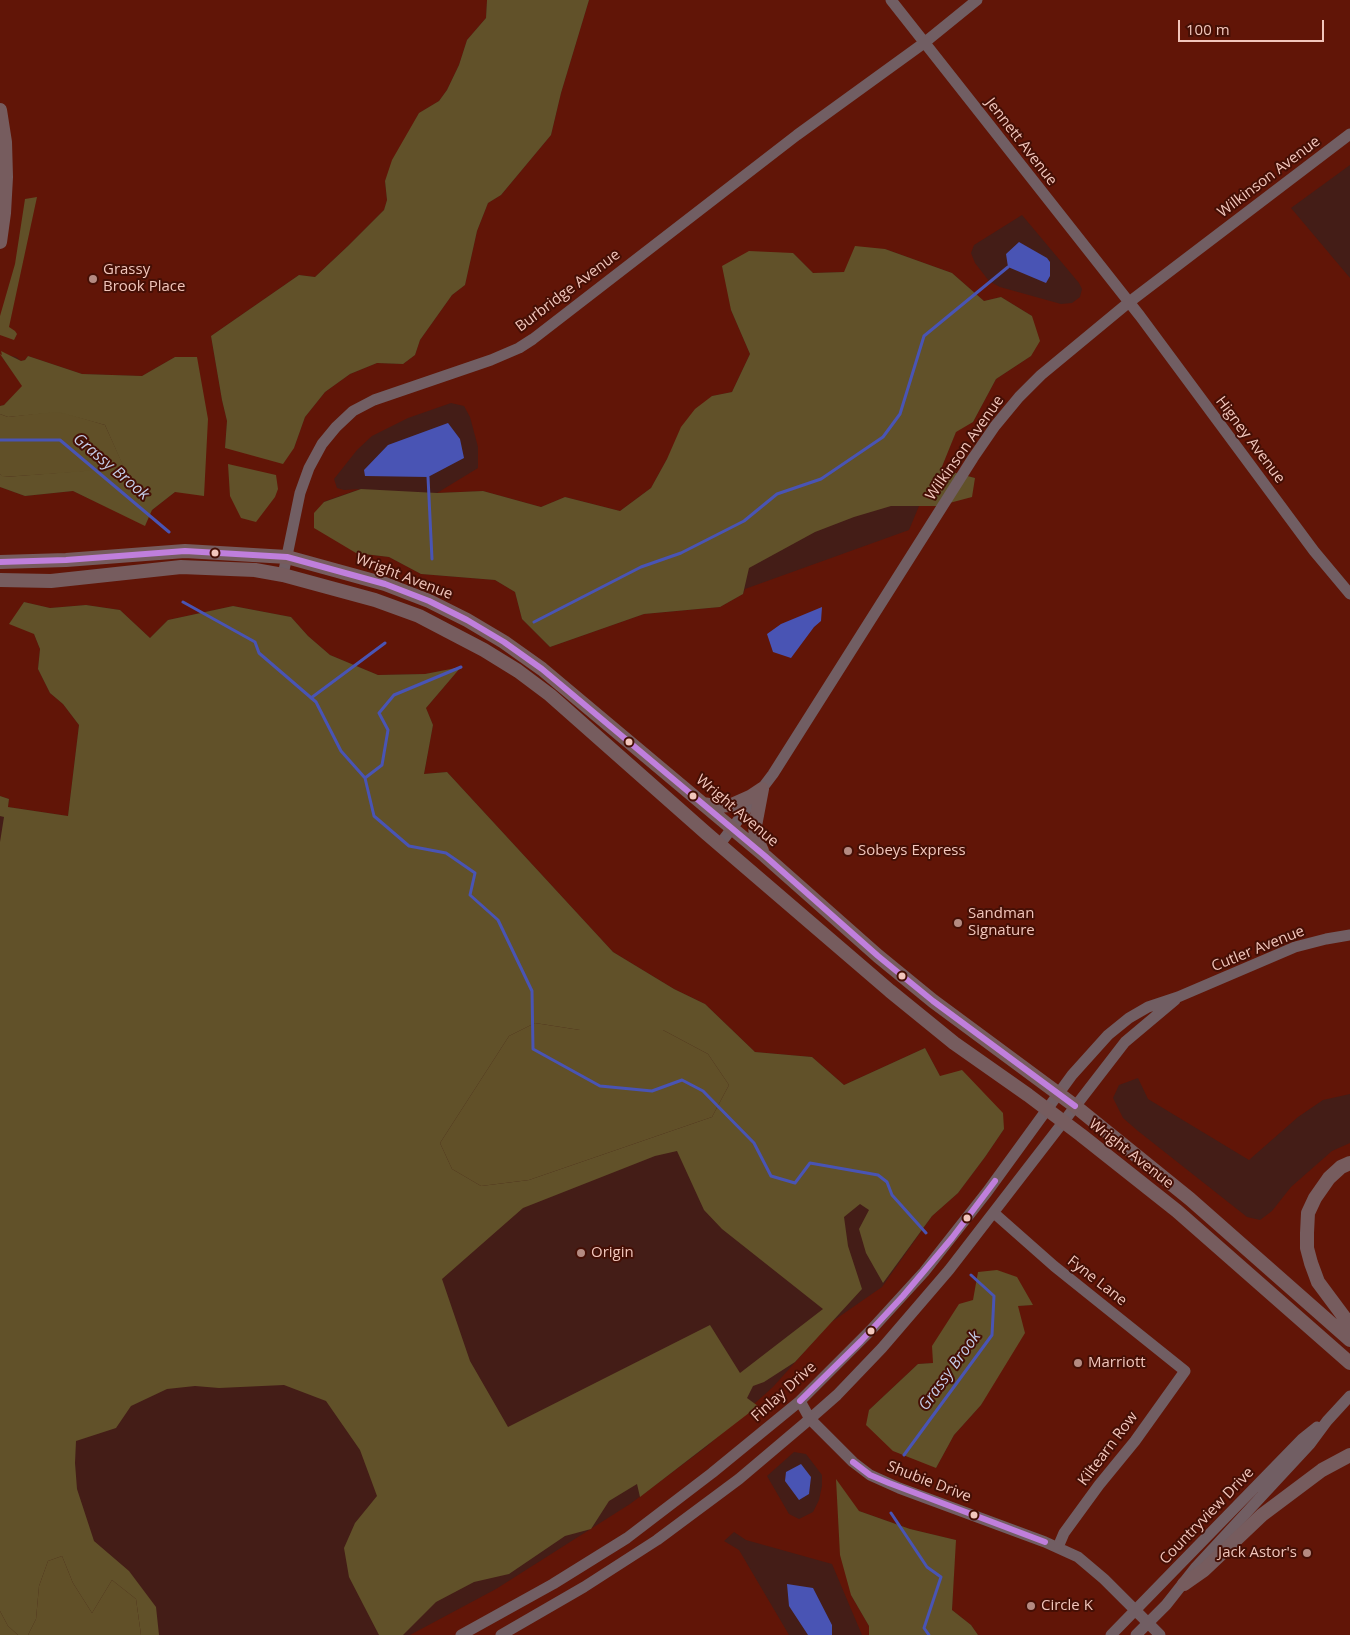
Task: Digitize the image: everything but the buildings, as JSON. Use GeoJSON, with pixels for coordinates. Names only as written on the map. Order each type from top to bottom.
{"type":"FeatureCollection","features":[{"type":"Feature","properties":{"kind":"main road"},"geometry":{"type":"LineString","coordinates":[[0,110],[6,177],[0,242]]}},
{"type":"Feature","properties":{"kind":"main road","name":"Wright Avenue"},"geometry":{"type":"LineString","coordinates":[[0,562],[66,560],[185,551],[287,557],[385,584],[429,601],[467,620],[504,642],[542,669],[765,856],[878,956],[933,1001],[1059,1094],[1190,1199],[1350,1340]]}},
{"type":"Feature","properties":{"kind":"main road","name":"Wright Avenue"},"geometry":{"type":"LineString","coordinates":[[0,580],[51,581],[181,567],[238,569],[283,574],[348,592],[410,613],[456,634],[484,650],[550,695],[890,991],[954,1043],[1062,1121],[1177,1211],[1350,1363]]}},
{"type":"Feature","properties":{"kind":"main road"},"geometry":{"type":"LineString","coordinates":[[703,804],[714,806],[732,805],[750,798],[762,789]]}},
{"type":"Feature","properties":{"kind":"main road"},"geometry":{"type":"LineString","coordinates":[[762,789],[754,826],[756,838],[765,856]]}},
{"type":"Feature","properties":{"kind":"main road"},"geometry":{"type":"LineString","coordinates":[[1350,1163],[1341,1167],[1329,1178],[1315,1198],[1308,1213],[1307,1233],[1311,1263],[1318,1282],[1350,1325]]}},
{"type":"Feature","properties":{"kind":"main road"},"geometry":{"type":"LineString","coordinates":[[1184,1584],[1204,1570],[1262,1515],[1322,1470],[1350,1454]]}},
{"type":"Feature","properties":{"kind":"street","name":"Jennett Avenue"},"geometry":{"type":"LineString","coordinates":[[891,0],[1128,303]]}},
{"type":"Feature","properties":{"kind":"street","name":"Burbridge Avenue"},"geometry":{"type":"LineString","coordinates":[[283,574],[300,493],[310,468],[322,444],[353,411],[374,400],[484,363],[524,344],[977,0]]}},
{"type":"Feature","properties":{"kind":"street","name":"Wilkinson Avenue"},"geometry":{"type":"LineString","coordinates":[[720,844],[762,789],[849,656],[973,458],[995,426],[1019,397],[1041,375],[1128,303],[1350,134]]}},
{"type":"Feature","properties":{"kind":"street","name":"Higney Avenue"},"geometry":{"type":"LineString","coordinates":[[1128,303],[1308,543],[1350,594]]}},
{"type":"Feature","properties":{"kind":"street","name":"Cutler Avenue"},"geometry":{"type":"LineString","coordinates":[[1059,1094],[1072,1075],[1108,1035],[1129,1018],[1148,1007],[1178,997],[1295,947],[1350,934]]}},
{"type":"Feature","properties":{"kind":"street","name":"Cutler Avenue"},"geometry":{"type":"LineString","coordinates":[[1074,1106],[1125,1042],[1178,997]]}},
{"type":"Feature","properties":{"kind":"street","name":"Finlay Drive"},"geometry":{"type":"LineString","coordinates":[[461,1635],[569,1575],[627,1538],[707,1477],[800,1401],[871,1330],[933,1261],[987,1192],[1059,1094]]}},
{"type":"Feature","properties":{"kind":"street"},"geometry":{"type":"LineString","coordinates":[[501,1635],[584,1587],[657,1540],[726,1489],[810,1419],[848,1384],[888,1342],[943,1277],[994,1213],[1074,1106]]}},
{"type":"Feature","properties":{"kind":"street","name":"Fyne Lane"},"geometry":{"type":"LineString","coordinates":[[994,1213],[1054,1266],[1185,1371]]}},
{"type":"Feature","properties":{"kind":"street","name":"Kiltearn Row"},"geometry":{"type":"LineString","coordinates":[[1058,1547],[1064,1534],[1185,1371]]}},
{"type":"Feature","properties":{"kind":"street","name":"Countryview Drive"},"geometry":{"type":"LineString","coordinates":[[1136,1635],[1310,1444],[1327,1421],[1350,1396]]}},
{"type":"Feature","properties":{"kind":"street","name":"Shubie Drive"},"geometry":{"type":"LineString","coordinates":[[800,1401],[810,1419],[853,1462],[870,1475],[899,1488],[1058,1547],[1078,1557],[1094,1569],[1160,1635]]}},
{"type":"Feature","properties":{"kind":"street","name":"Countryview Drive"},"geometry":{"type":"LineString","coordinates":[[1111,1635],[1302,1439],[1327,1421]]}},
{"type":"Feature","properties":{"kind":"shaded area"},"geometry":{"type":"Polygon","coordinates":[[[0,0],[487,0],[486,18],[467,40],[459,65],[447,90],[439,101],[419,113],[385,181],[387,200],[384,210],[315,277],[299,275],[211,336],[227,421],[225,447],[294,448],[305,417],[325,392],[350,374],[377,363],[403,364],[415,355],[420,340],[452,295],[465,285],[477,231],[488,203],[501,195],[551,135],[561,93],[589,0],[1350,0],[1350,165],[1291,208],[1350,278],[1350,1094],[1323,1100],[1298,1117],[1249,1160],[1148,1099],[1138,1078],[1119,1085],[1113,1098],[1123,1118],[1138,1131],[1247,1217],[1260,1220],[1272,1211],[1291,1187],[1332,1151],[1350,1143],[1350,1635],[978,1635],[971,1625],[952,1610],[955,1540],[910,1529],[859,1511],[851,1595],[869,1626],[869,1635],[862,1635],[832,1564],[746,1540],[734,1532],[724,1541],[739,1550],[789,1635],[410,1635],[496,1589],[630,1504],[706,1447],[773,1387],[830,1323],[882,1287],[932,1216],[958,1193],[1004,1129],[940,1076],[925,1048],[844,1085],[812,1057],[755,1052],[705,1004],[674,989],[613,952],[447,772],[424,774],[433,725],[426,708],[460,668],[425,674],[378,675],[330,655],[308,636],[291,617],[233,606],[168,620],[150,638],[120,610],[86,605],[50,608],[24,602],[18,612],[34,634],[40,649],[38,669],[50,693],[63,704],[79,725],[68,816],[8,807],[9,799],[0,796],[0,487],[25,496],[73,491],[145,525],[152,510],[175,492],[175,357],[142,376],[82,374],[28,356],[25,360],[21,361],[16,357],[7,355],[2,357],[23,386],[4,405],[0,406],[0,0]],[[1022,215],[974,245],[971,253],[975,263],[989,281],[1000,287],[1061,304],[1072,303],[1080,297],[1082,289],[1079,283],[1022,215]],[[885,249],[845,272],[813,273],[793,253],[731,310],[750,354],[732,392],[712,396],[667,459],[651,488],[620,511],[565,497],[541,507],[483,491],[437,493],[478,468],[478,447],[470,417],[464,406],[451,403],[408,418],[372,436],[357,450],[334,479],[337,488],[344,490],[360,489],[323,502],[356,553],[389,557],[421,574],[495,580],[515,592],[522,619],[550,647],[644,614],[720,607],[743,594],[745,589],[909,530],[919,506],[938,506],[975,478],[941,469],[956,431],[973,422],[996,379],[1031,356],[1032,316],[1001,297],[984,301],[952,273],[885,249]],[[973,1300],[933,1363],[918,1364],[869,1410],[936,1468],[954,1435],[981,1405],[1017,1306],[1032,1305],[973,1300]],[[794,1452],[767,1476],[789,1514],[799,1519],[813,1512],[819,1500],[822,1475],[806,1454],[794,1452]]]}},
{"type":"Feature","properties":{"kind":"shaded area"},"geometry":{"type":"Polygon","coordinates":[[[487,0],[589,0],[561,93],[551,135],[501,195],[488,203],[477,231],[465,285],[452,295],[420,340],[415,355],[403,364],[377,363],[350,374],[325,392],[305,417],[294,448],[283,464],[225,448],[227,421],[211,336],[299,275],[315,277],[384,210],[387,200],[385,181],[392,160],[419,113],[439,101],[447,90],[459,65],[467,40],[486,18],[487,0]]]}},
{"type":"Feature","properties":{"kind":"shaded area"},"geometry":{"type":"Polygon","coordinates":[[[37,197],[9,327],[17,334],[14,340],[0,335],[0,316],[15,264],[25,199],[37,197]]]}},
{"type":"Feature","properties":{"kind":"shaded area"},"geometry":{"type":"Polygon","coordinates":[[[1019,242],[1047,258],[1050,262],[1050,276],[1046,283],[1008,267],[1006,254],[1019,242]]]}},
{"type":"Feature","properties":{"kind":"shaded area"},"geometry":{"type":"Polygon","coordinates":[[[855,246],[885,249],[952,273],[984,301],[1001,297],[1032,316],[1040,341],[1031,356],[996,379],[973,422],[956,432],[941,469],[975,478],[972,497],[938,506],[891,506],[854,517],[815,532],[749,568],[743,594],[720,607],[644,614],[550,647],[522,619],[515,592],[495,580],[421,574],[389,557],[356,553],[314,528],[314,513],[324,502],[361,489],[437,493],[483,491],[541,507],[565,497],[620,511],[651,488],[667,459],[681,427],[695,409],[712,396],[732,392],[750,354],[731,310],[722,266],[749,251],[793,253],[813,273],[844,272],[855,246]]]}},
{"type":"Feature","properties":{"kind":"shaded area"},"geometry":{"type":"Polygon","coordinates":[[[1,351],[21,361],[25,360],[28,356],[82,374],[142,376],[175,357],[197,357],[208,419],[204,496],[175,492],[152,510],[145,526],[73,491],[25,496],[0,487],[0,474],[4,477],[124,468],[105,425],[58,412],[8,417],[0,414],[0,406],[4,405],[22,386],[0,354],[2,355],[1,351]]]}},
{"type":"Feature","properties":{"kind":"shaded area"},"geometry":{"type":"Polygon","coordinates":[[[58,411],[105,425],[125,469],[3,477],[0,474],[0,414],[8,417],[58,411]]]}},
{"type":"Feature","properties":{"kind":"shaded area"},"geometry":{"type":"Polygon","coordinates":[[[448,423],[460,439],[464,458],[428,477],[365,476],[364,470],[388,445],[448,423]]]}},
{"type":"Feature","properties":{"kind":"shaded area"},"geometry":{"type":"Polygon","coordinates":[[[228,464],[276,475],[278,489],[275,497],[256,522],[241,518],[230,496],[228,464]]]}},
{"type":"Feature","properties":{"kind":"shaded area"},"geometry":{"type":"Polygon","coordinates":[[[24,602],[50,608],[86,605],[120,610],[150,638],[168,620],[233,606],[291,617],[308,636],[330,655],[378,675],[425,674],[461,667],[426,708],[433,725],[424,774],[447,772],[613,952],[674,989],[705,1004],[755,1052],[812,1057],[844,1085],[925,1048],[940,1076],[962,1070],[1003,1113],[1004,1129],[958,1193],[932,1216],[883,1283],[866,1253],[859,1229],[869,1210],[860,1204],[844,1217],[848,1246],[862,1289],[795,1362],[764,1382],[753,1386],[747,1398],[758,1406],[640,1497],[637,1484],[609,1501],[591,1529],[565,1536],[509,1574],[474,1582],[436,1602],[403,1635],[379,1635],[349,1577],[344,1548],[355,1523],[377,1496],[360,1450],[326,1401],[284,1385],[219,1388],[195,1386],[167,1389],[131,1406],[116,1428],[76,1441],[77,1489],[94,1541],[129,1571],[156,1607],[159,1635],[141,1635],[136,1599],[112,1580],[92,1613],[73,1583],[62,1556],[48,1561],[39,1586],[36,1619],[28,1635],[18,1635],[8,1626],[0,1611],[0,842],[4,817],[0,816],[0,796],[9,799],[8,807],[68,816],[79,725],[63,704],[50,693],[38,669],[40,649],[34,634],[9,624],[24,602]],[[535,1023],[509,1036],[440,1143],[452,1169],[481,1186],[529,1180],[712,1117],[729,1085],[708,1054],[663,1030],[580,1030],[535,1023]],[[677,1151],[655,1156],[523,1208],[442,1279],[470,1361],[508,1427],[710,1325],[740,1373],[823,1309],[722,1229],[704,1210],[677,1151]]]}},
{"type":"Feature","properties":{"kind":"shaded area"},"geometry":{"type":"Polygon","coordinates":[[[822,607],[821,621],[814,627],[791,658],[773,652],[767,634],[781,624],[822,607]]]}},
{"type":"Feature","properties":{"kind":"shaded area"},"geometry":{"type":"Polygon","coordinates":[[[535,1023],[580,1030],[663,1030],[708,1054],[729,1085],[712,1117],[529,1180],[481,1186],[452,1169],[440,1143],[509,1036],[535,1023]]]}},
{"type":"Feature","properties":{"kind":"shaded area"},"geometry":{"type":"Polygon","coordinates":[[[997,1270],[1017,1277],[1033,1305],[1018,1306],[1025,1333],[981,1405],[954,1435],[936,1468],[893,1451],[866,1425],[869,1410],[918,1364],[933,1363],[932,1346],[959,1304],[973,1300],[978,1272],[997,1270]]]}},
{"type":"Feature","properties":{"kind":"shaded area"},"geometry":{"type":"Polygon","coordinates":[[[801,1464],[811,1477],[809,1494],[799,1500],[785,1481],[786,1472],[801,1464]]]}},
{"type":"Feature","properties":{"kind":"shaded area"},"geometry":{"type":"Polygon","coordinates":[[[836,1479],[859,1511],[910,1529],[956,1540],[952,1610],[971,1625],[978,1635],[869,1635],[869,1626],[851,1595],[840,1555],[836,1479]]]}},
{"type":"Feature","properties":{"kind":"shaded area"},"geometry":{"type":"Polygon","coordinates":[[[62,1556],[73,1583],[92,1613],[112,1580],[136,1599],[141,1635],[28,1635],[36,1619],[39,1586],[48,1561],[62,1556]]]}},
{"type":"Feature","properties":{"kind":"shaded area"},"geometry":{"type":"Polygon","coordinates":[[[787,1584],[813,1588],[832,1625],[832,1635],[808,1635],[789,1606],[787,1584]]]}},
{"type":"Feature","properties":{"kind":"shaded area"},"geometry":{"type":"Polygon","coordinates":[[[0,1611],[8,1626],[18,1635],[0,1635],[0,1611]]]}},
{"type":"Feature","properties":{"kind":"waterway"},"geometry":{"type":"LineString","coordinates":[[534,622],[641,567],[681,553],[744,521],[777,494],[821,479],[883,437],[900,414],[924,336],[1008,267]]}},
{"type":"Feature","properties":{"kind":"waterway","name":"Grassy Brook"},"geometry":{"type":"LineString","coordinates":[[0,440],[60,440],[169,532]]}},
{"type":"Feature","properties":{"kind":"waterway"},"geometry":{"type":"LineString","coordinates":[[428,477],[432,559]]}},
{"type":"Feature","properties":{"kind":"waterway","name":"Grassy Brook"},"geometry":{"type":"LineString","coordinates":[[183,602],[255,642],[259,653],[316,702],[341,751],[365,778],[374,816],[409,846],[446,853],[475,873],[470,895],[498,920],[532,991],[533,1049],[600,1086],[652,1091],[682,1080],[703,1091],[754,1143],[771,1176],[795,1183],[810,1163],[878,1175],[887,1182],[892,1195],[926,1233]]}},
{"type":"Feature","properties":{"kind":"waterway"},"geometry":{"type":"LineString","coordinates":[[311,698],[385,643]]}},
{"type":"Feature","properties":{"kind":"waterway"},"geometry":{"type":"LineString","coordinates":[[365,778],[382,765],[388,730],[379,713],[394,695],[461,667]]}},
{"type":"Feature","properties":{"kind":"waterway","name":"Grassy Brook"},"geometry":{"type":"LineString","coordinates":[[904,1455],[992,1335],[994,1296],[971,1275]]}},
{"type":"Feature","properties":{"kind":"waterway","name":"Grassy Brook"},"geometry":{"type":"LineString","coordinates":[[891,1513],[927,1567],[941,1577],[924,1628],[929,1635]]}},
{"type":"Feature","properties":{"kind":"transit line"},"geometry":{"type":"LineString","coordinates":[[0,562],[66,560],[185,551],[287,557],[385,584],[429,601],[467,620],[504,642],[542,669],[765,856],[878,956],[933,1001],[1075,1106]]}},
{"type":"Feature","properties":{"kind":"transit line"},"geometry":{"type":"LineString","coordinates":[[800,1401],[861,1341],[903,1296],[952,1238],[995,1181]]}},
{"type":"Feature","properties":{"kind":"transit line"},"geometry":{"type":"LineString","coordinates":[[853,1462],[870,1475],[889,1483],[1045,1542]]}},
{"type":"Feature","properties":{"kind":"place","name":"Grassy Brook Place"},"geometry":{"type":"Point","coordinates":[93,279]}},
{"type":"Feature","properties":{"kind":"place","name":"Sobeys Express"},"geometry":{"type":"Point","coordinates":[848,851]}},
{"type":"Feature","properties":{"kind":"place","name":"Sandman Signature"},"geometry":{"type":"Point","coordinates":[958,923]}},
{"type":"Feature","properties":{"kind":"place","name":"Origin"},"geometry":{"type":"Point","coordinates":[581,1253]}},
{"type":"Feature","properties":{"kind":"place","name":"Marriott"},"geometry":{"type":"Point","coordinates":[1078,1363]}},
{"type":"Feature","properties":{"kind":"place","name":"Jack Astor's"},"geometry":{"type":"Point","coordinates":[1307,1553]}},
{"type":"Feature","properties":{"kind":"place","name":"Circle K"},"geometry":{"type":"Point","coordinates":[1031,1606]}}]}
